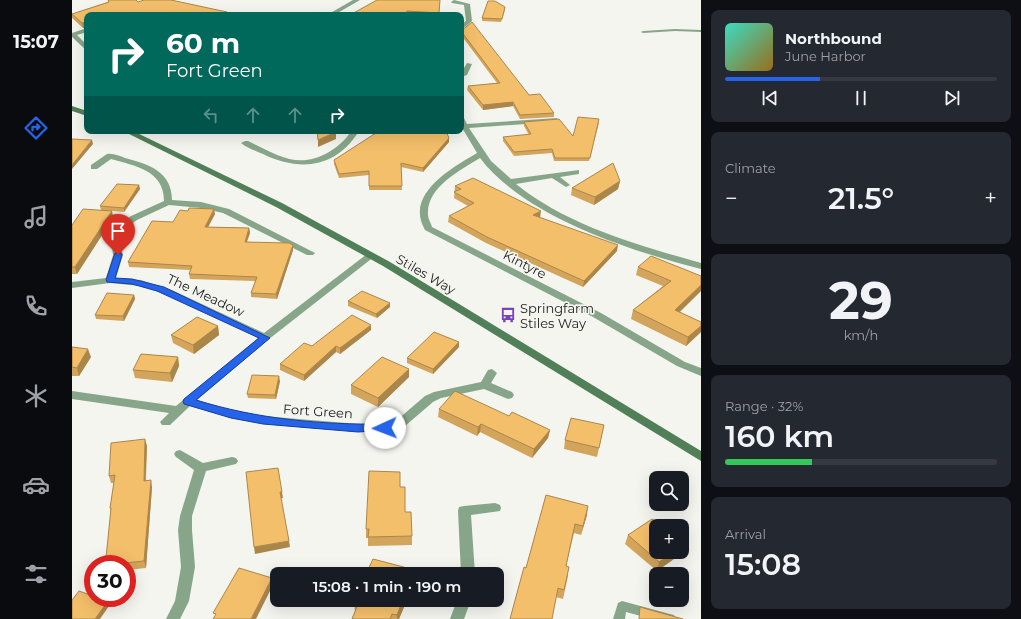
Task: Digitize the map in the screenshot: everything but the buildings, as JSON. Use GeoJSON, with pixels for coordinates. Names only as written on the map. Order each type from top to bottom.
{"type":"FeatureCollection","features":[{"type":"Feature","properties":{"kind":"main road"},"geometry":{"type":"LineString","coordinates":[[72,108],[84,113]]}},
{"type":"Feature","properties":{"kind":"main road","name":"Stiles Way"},"geometry":{"type":"LineString","coordinates":[[133,134],[280,206],[370,256],[455,306],[701,457]]}},
{"type":"Feature","properties":{"kind":"street"},"geometry":{"type":"LineString","coordinates":[[335,12],[357,0]]}},
{"type":"Feature","properties":{"kind":"street"},"geometry":{"type":"LineString","coordinates":[[454,2],[467,4],[469,21],[464,25]]}},
{"type":"Feature","properties":{"kind":"street"},"geometry":{"type":"LineString","coordinates":[[84,31],[73,35],[84,46]]}},
{"type":"Feature","properties":{"kind":"street"},"geometry":{"type":"LineString","coordinates":[[464,74],[466,74],[469,64]]}},
{"type":"Feature","properties":{"kind":"street"},"geometry":{"type":"LineString","coordinates":[[513,113],[519,121]]}},
{"type":"Feature","properties":{"kind":"street"},"geometry":{"type":"LineString","coordinates":[[464,123],[554,120]]}},
{"type":"Feature","properties":{"kind":"street"},"geometry":{"type":"LineString","coordinates":[[464,125],[481,154],[493,168],[531,198],[569,219],[630,243],[701,266]]}},
{"type":"Feature","properties":{"kind":"street"},"geometry":{"type":"LineString","coordinates":[[245,143],[292,163],[309,164],[329,155],[351,138],[353,134]]}},
{"type":"Feature","properties":{"kind":"street","name":"Kintyre"},"geometry":{"type":"LineString","coordinates":[[481,154],[441,181],[434,188],[424,206],[423,215],[428,228],[597,315],[682,364],[701,372]]}},
{"type":"Feature","properties":{"kind":"street"},"geometry":{"type":"LineString","coordinates":[[94,167],[110,156],[150,169],[158,174],[164,181],[168,191],[168,202]]}},
{"type":"Feature","properties":{"kind":"street"},"geometry":{"type":"LineString","coordinates":[[510,182],[576,172]]}},
{"type":"Feature","properties":{"kind":"street"},"geometry":{"type":"LineString","coordinates":[[552,175],[566,185]]}},
{"type":"Feature","properties":{"kind":"street"},"geometry":{"type":"LineString","coordinates":[[110,280],[118,255],[115,238],[120,228],[134,218],[168,202],[201,205],[226,210],[310,253]]}},
{"type":"Feature","properties":{"kind":"street"},"geometry":{"type":"LineString","coordinates":[[166,422],[188,401],[265,338],[370,256]]}},
{"type":"Feature","properties":{"kind":"street","name":"The Meadow"},"geometry":{"type":"LineString","coordinates":[[72,285],[110,280],[132,281],[160,289],[265,338]]}},
{"type":"Feature","properties":{"kind":"street"},"geometry":{"type":"LineString","coordinates":[[492,373],[485,385],[508,395]]}},
{"type":"Feature","properties":{"kind":"street","name":"Fort Green"},"geometry":{"type":"LineString","coordinates":[[188,401],[231,414],[263,420],[358,428],[385,428],[401,423],[425,402],[438,395],[485,385]]}},
{"type":"Feature","properties":{"kind":"street"},"geometry":{"type":"LineString","coordinates":[[72,395],[178,410]]}},
{"type":"Feature","properties":{"kind":"street"},"geometry":{"type":"LineString","coordinates":[[180,454],[201,468],[232,461]]}},
{"type":"Feature","properties":{"kind":"street"},"geometry":{"type":"LineString","coordinates":[[173,619],[182,602],[188,567],[185,530],[186,516],[201,468]]}},
{"type":"Feature","properties":{"kind":"street"},"geometry":{"type":"LineString","coordinates":[[468,567],[464,511],[495,508]]}},
{"type":"Feature","properties":{"kind":"street"},"geometry":{"type":"LineString","coordinates":[[457,619],[461,607]]}},
{"type":"Feature","properties":{"kind":"lane"},"geometry":{"type":"LineString","coordinates":[[643,32],[675,30],[701,31]]}},
{"type":"Feature","properties":{"kind":"lane"},"geometry":{"type":"LineString","coordinates":[[619,619],[622,606],[670,619]]}},
{"type":"Feature","properties":{"kind":"place","name":"Springfarm Stiles Way"},"geometry":{"type":"Point","coordinates":[508,315]}},
{"type":"Feature","properties":{"kind":"route"},"geometry":{"type":"LineString","coordinates":[[118,255],[110,280],[132,281],[171,293],[265,338],[188,401],[247,418],[299,424],[358,428],[385,428]]}}]}
